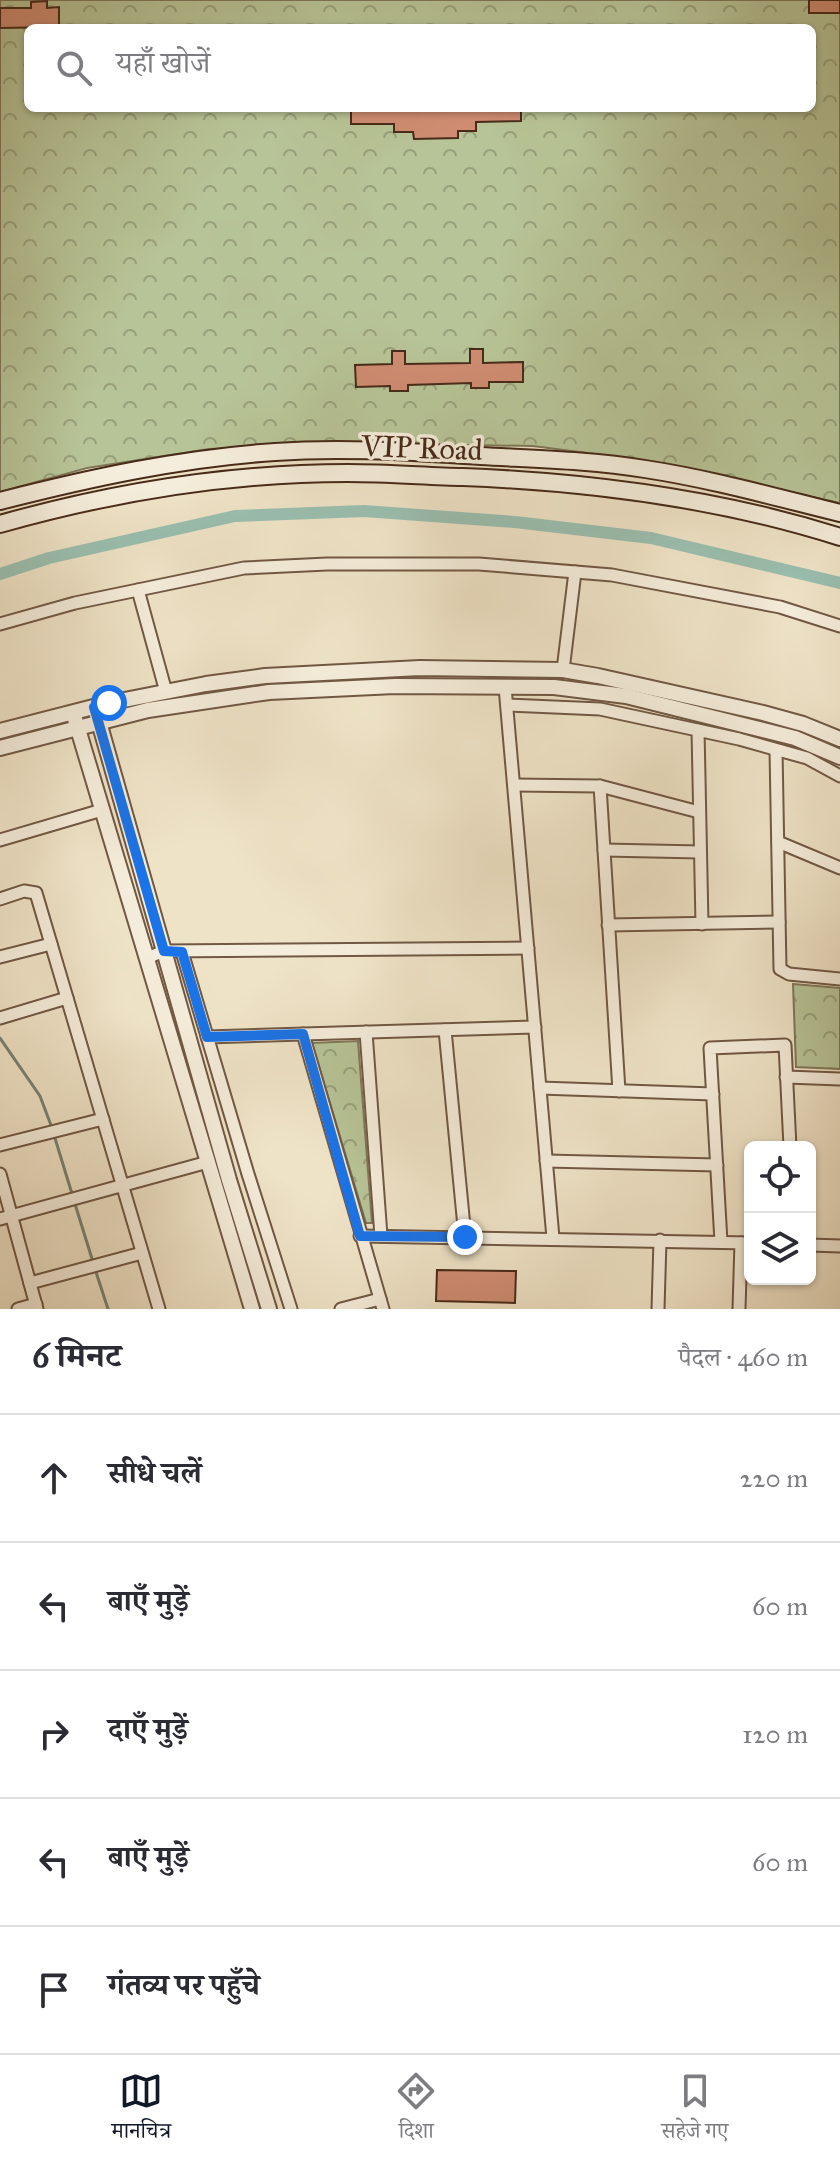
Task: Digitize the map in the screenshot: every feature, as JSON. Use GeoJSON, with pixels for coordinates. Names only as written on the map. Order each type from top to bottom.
{"type":"FeatureCollection","features":[{"type":"Feature","properties":{"kind":"main road","name":"VIP Road"},"geometry":{"type":"LineString","coordinates":[[0,501],[86,479],[182,462],[276,451],[399,452],[641,468],[702,479],[840,513]]}},
{"type":"Feature","properties":{"kind":"main road","name":"VIP Road"},"geometry":{"type":"LineString","coordinates":[[0,524],[136,492],[229,479],[347,473],[609,487],[696,501],[797,523],[840,537]]}},
{"type":"Feature","properties":{"kind":"street"},"geometry":{"type":"LineString","coordinates":[[0,624],[75,603],[244,568],[327,564],[479,564],[612,575],[780,607],[840,626]]}},
{"type":"Feature","properties":{"kind":"street"},"geometry":{"type":"LineString","coordinates":[[563,670],[575,572]]}},
{"type":"Feature","properties":{"kind":"street"},"geometry":{"type":"LineString","coordinates":[[138,590],[166,692]]}},
{"type":"Feature","properties":{"kind":"street"},"geometry":{"type":"LineString","coordinates":[[0,731],[166,692],[265,676],[420,668],[563,670],[763,713],[840,739]]}},
{"type":"Feature","properties":{"kind":"street"},"geometry":{"type":"LineString","coordinates":[[0,748],[148,710],[269,692],[395,686],[554,687],[626,696],[795,738],[840,757]]}},
{"type":"Feature","properties":{"kind":"street"},"geometry":{"type":"LineString","coordinates":[[505,687],[553,1238]]}},
{"type":"Feature","properties":{"kind":"street"},"geometry":{"type":"LineString","coordinates":[[507,705],[600,709],[807,758],[840,776]]}},
{"type":"Feature","properties":{"kind":"street"},"geometry":{"type":"LineString","coordinates":[[94,707],[269,1309]]}},
{"type":"Feature","properties":{"kind":"street"},"geometry":{"type":"LineString","coordinates":[[73,712],[252,1309]]}},
{"type":"Feature","properties":{"kind":"street"},"geometry":{"type":"LineString","coordinates":[[698,730],[702,924]]}},
{"type":"Feature","properties":{"kind":"street"},"geometry":{"type":"LineString","coordinates":[[776,750],[780,969],[789,974],[840,979]]}},
{"type":"Feature","properties":{"kind":"street"},"geometry":{"type":"LineString","coordinates":[[514,785],[600,786],[699,812]]}},
{"type":"Feature","properties":{"kind":"street"},"geometry":{"type":"LineString","coordinates":[[600,786],[619,1091]]}},
{"type":"Feature","properties":{"kind":"street"},"geometry":{"type":"LineString","coordinates":[[0,840],[102,810]]}},
{"type":"Feature","properties":{"kind":"street"},"geometry":{"type":"LineString","coordinates":[[778,842],[840,868]]}},
{"type":"Feature","properties":{"kind":"street"},"geometry":{"type":"LineString","coordinates":[[604,850],[700,852]]}},
{"type":"Feature","properties":{"kind":"street"},"geometry":{"type":"LineString","coordinates":[[0,899],[24,891],[36,893],[159,1309]]}},
{"type":"Feature","properties":{"kind":"street"},"geometry":{"type":"LineString","coordinates":[[608,925],[779,922]]}},
{"type":"Feature","properties":{"kind":"street"},"geometry":{"type":"LineString","coordinates":[[0,957],[51,944]]}},
{"type":"Feature","properties":{"kind":"street"},"geometry":{"type":"LineString","coordinates":[[147,958],[164,951],[528,948]]}},
{"type":"Feature","properties":{"kind":"street"},"geometry":{"type":"LineString","coordinates":[[182,952],[291,1309]]}},
{"type":"Feature","properties":{"kind":"street"},"geometry":{"type":"LineString","coordinates":[[0,1018],[67,998]]}},
{"type":"Feature","properties":{"kind":"street"},"geometry":{"type":"LineString","coordinates":[[207,1037],[535,1027]]}},
{"type":"Feature","properties":{"kind":"street"},"geometry":{"type":"LineString","coordinates":[[445,1030],[465,1237]]}},
{"type":"Feature","properties":{"kind":"street"},"geometry":{"type":"LineString","coordinates":[[366,1032],[381,1236]]}},
{"type":"Feature","properties":{"kind":"street"},"geometry":{"type":"LineString","coordinates":[[303,1034],[381,1304],[341,1309]]}},
{"type":"Feature","properties":{"kind":"street"},"geometry":{"type":"LineString","coordinates":[[721,1242],[710,1048],[785,1045],[790,1141]]}},
{"type":"Feature","properties":{"kind":"street"},"geometry":{"type":"LineString","coordinates":[[786,1077],[840,1079]]}},
{"type":"Feature","properties":{"kind":"street"},"geometry":{"type":"LineString","coordinates":[[540,1088],[713,1094]]}},
{"type":"Feature","properties":{"kind":"street"},"geometry":{"type":"LineString","coordinates":[[0,1145],[103,1119]]}},
{"type":"Feature","properties":{"kind":"street"},"geometry":{"type":"LineString","coordinates":[[546,1161],[717,1165]]}},
{"type":"Feature","properties":{"kind":"street"},"geometry":{"type":"LineString","coordinates":[[6,1218],[208,1162]]}},
{"type":"Feature","properties":{"kind":"street"},"geometry":{"type":"LineString","coordinates":[[0,1174],[6,1218],[36,1307],[18,1309]]}},
{"type":"Feature","properties":{"kind":"street"},"geometry":{"type":"LineString","coordinates":[[360,1236],[744,1243]]}},
{"type":"Feature","properties":{"kind":"street"},"geometry":{"type":"LineString","coordinates":[[658,1309],[660,1240]]}},
{"type":"Feature","properties":{"kind":"street"},"geometry":{"type":"LineString","coordinates":[[816,1245],[840,1246]]}},
{"type":"Feature","properties":{"kind":"street"},"geometry":{"type":"LineString","coordinates":[[30,1283],[142,1253]]}},
{"type":"Feature","properties":{"kind":"street"},"geometry":{"type":"LineString","coordinates":[[739,1309],[744,1262]]}},
{"type":"Feature","properties":{"kind":"green space"},"geometry":{"type":"Polygon","coordinates":[[[0,0],[840,0],[840,503],[641,460],[533,446],[345,443],[209,449],[87,468],[0,492],[0,0]]]}},
{"type":"Feature","properties":{"kind":"green space"},"geometry":{"type":"Polygon","coordinates":[[[793,984],[840,988],[840,1069],[796,1067],[793,984]]]}},
{"type":"Feature","properties":{"kind":"green space"},"geometry":{"type":"Polygon","coordinates":[[[358,1041],[372,1223],[366,1223],[312,1043],[358,1041]]]}},
{"type":"Feature","properties":{"kind":"building"},"geometry":{"type":"Polygon","coordinates":[[[809,0],[840,0],[840,13],[809,13],[809,0]]]}},
{"type":"Feature","properties":{"kind":"building"},"geometry":{"type":"Polygon","coordinates":[[[47,1],[47,8],[59,7],[59,24],[0,28],[0,8],[31,8],[31,2],[47,1]]]}},
{"type":"Feature","properties":{"kind":"building"},"geometry":{"type":"Polygon","coordinates":[[[351,112],[521,112],[521,121],[476,122],[476,131],[458,131],[458,138],[414,139],[413,132],[394,132],[394,124],[351,124],[351,112]]]}},
{"type":"Feature","properties":{"kind":"building"},"geometry":{"type":"Polygon","coordinates":[[[470,349],[483,349],[483,363],[523,362],[523,382],[489,382],[489,388],[471,388],[471,383],[408,385],[408,391],[390,391],[390,386],[356,387],[355,365],[392,364],[392,351],[405,351],[405,364],[470,363],[470,349]]]}},
{"type":"Feature","properties":{"kind":"building"},"geometry":{"type":"Polygon","coordinates":[[[437,1270],[516,1271],[515,1303],[436,1301],[437,1270]]]}},
{"type":"Feature","properties":{"kind":"waterway"},"geometry":{"type":"LineString","coordinates":[[0,574],[49,558],[235,516],[364,511],[515,522],[651,538],[840,583]]}},
{"type":"Feature","properties":{"kind":"waterway"},"geometry":{"type":"LineString","coordinates":[[0,1038],[40,1096],[52,1128]]}},
{"type":"Feature","properties":{"kind":"waterway"},"geometry":{"type":"LineString","coordinates":[[54,1135],[73,1197]]}},
{"type":"Feature","properties":{"kind":"waterway"},"geometry":{"type":"LineString","coordinates":[[75,1204],[93,1262]]}},
{"type":"Feature","properties":{"kind":"waterway"},"geometry":{"type":"LineString","coordinates":[[95,1269],[108,1309]]}},
{"type":"Feature","properties":{"kind":"route"},"geometry":{"type":"LineString","coordinates":[[109,703],[94,707],[164,951],[182,952],[207,1037],[303,1034],[360,1236],[465,1237]]}}]}
